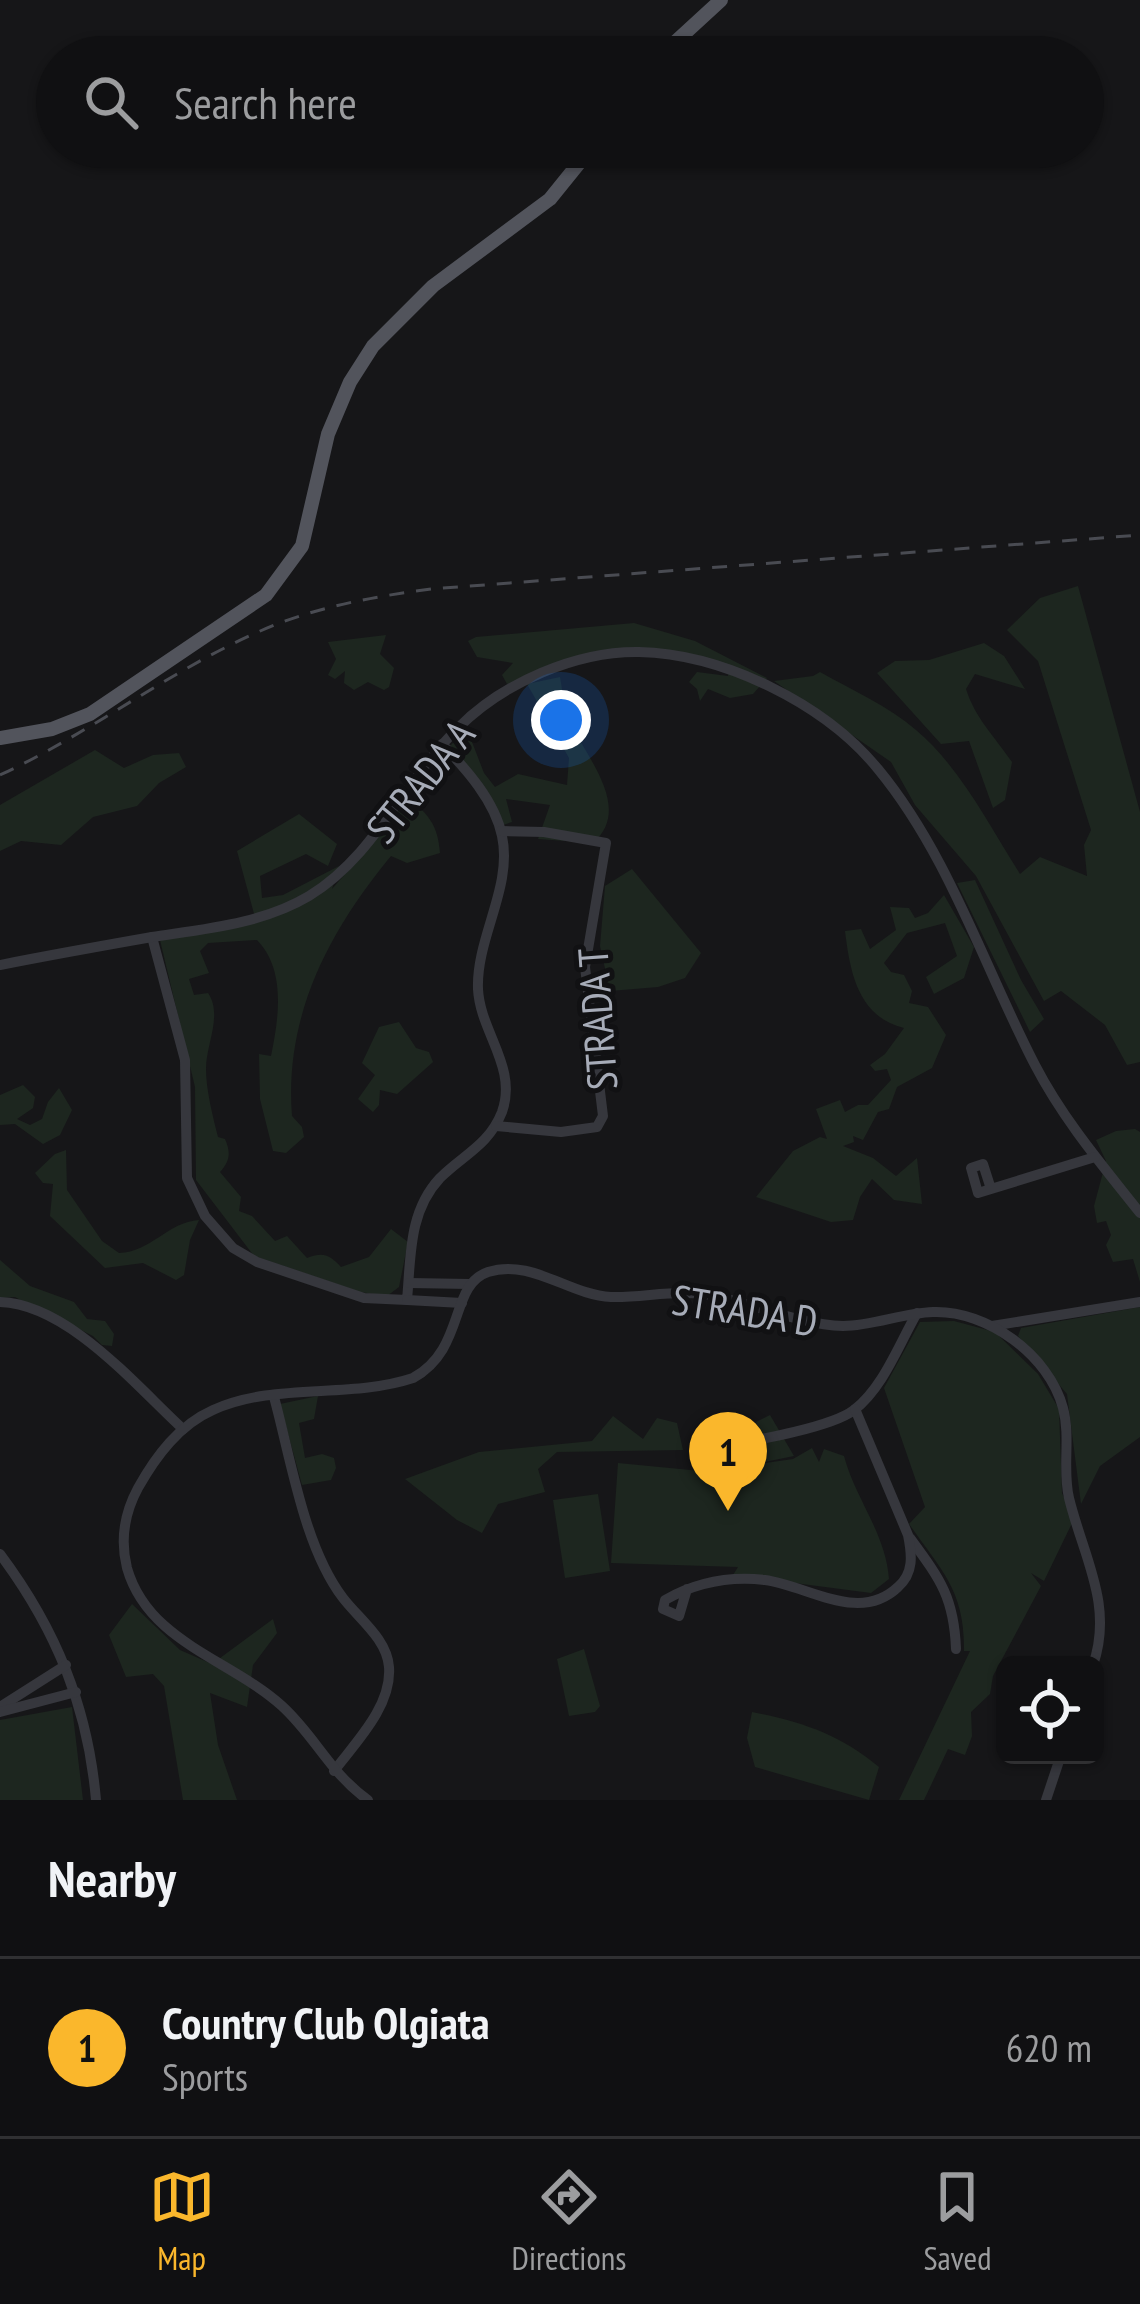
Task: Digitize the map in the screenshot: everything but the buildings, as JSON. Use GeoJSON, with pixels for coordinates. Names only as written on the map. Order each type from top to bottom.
{"type":"FeatureCollection","features":[{"type":"Feature","properties":{"kind":"main road"},"geometry":{"type":"LineString","coordinates":[[682,36],[721,0]]}},
{"type":"Feature","properties":{"kind":"main road"},"geometry":{"type":"LineString","coordinates":[[0,738],[52,729],[89,714],[266,595],[302,546],[328,434],[350,382],[373,346],[422,295],[550,199],[575,168]]}},
{"type":"Feature","properties":{"kind":"street","name":"STRADA A"},"geometry":{"type":"LineString","coordinates":[[0,965],[258,918],[316,891],[366,848],[442,744],[470,716],[518,684],[572,664],[619,654],[663,655],[766,686],[810,708],[863,751],[905,805],[1049,1091],[1140,1213]]}},
{"type":"Feature","properties":{"kind":"street"},"geometry":{"type":"LineString","coordinates":[[407,1300],[411,1239],[426,1200],[442,1177],[478,1149],[496,1126],[505,1102],[500,1057],[483,1014],[478,984],[502,872],[501,831],[472,778],[442,744]]}},
{"type":"Feature","properties":{"kind":"street","name":"STRADA T"},"geometry":{"type":"LineString","coordinates":[[496,1126],[572,1131],[597,1127],[604,1113],[585,961],[606,843],[544,832],[501,831]]}},
{"type":"Feature","properties":{"kind":"street"},"geometry":{"type":"LineString","coordinates":[[152,938],[185,1060],[187,1178],[206,1216],[233,1248],[257,1262],[364,1298],[462,1303]]}},
{"type":"Feature","properties":{"kind":"street"},"geometry":{"type":"LineString","coordinates":[[992,1189],[1095,1157]]}},
{"type":"Feature","properties":{"kind":"street","name":"STRADA D"},"geometry":{"type":"LineString","coordinates":[[470,1284],[486,1273],[511,1269],[596,1295],[695,1293],[836,1325],[872,1324],[917,1313],[954,1313],[992,1326],[1037,1364],[1057,1391],[1064,1411],[1069,1498],[1096,1581],[1102,1616],[1095,1656]]}},
{"type":"Feature","properties":{"kind":"street"},"geometry":{"type":"LineString","coordinates":[[368,1800],[334,1771],[278,1702],[176,1637],[155,1618],[130,1578],[123,1545],[129,1509],[153,1464],[183,1429],[219,1407],[419,1375],[447,1346],[470,1284],[409,1283]]}},
{"type":"Feature","properties":{"kind":"street"},"geometry":{"type":"LineString","coordinates":[[0,1302],[59,1320],[183,1429]]}},
{"type":"Feature","properties":{"kind":"street","name":"STRADA D"},"geometry":{"type":"LineString","coordinates":[[992,1326],[1140,1302]]}},
{"type":"Feature","properties":{"kind":"street"},"geometry":{"type":"LineString","coordinates":[[697,1451],[834,1420],[855,1409],[917,1313]]}},
{"type":"Feature","properties":{"kind":"street"},"geometry":{"type":"LineString","coordinates":[[136,1386],[136,1403]]}},
{"type":"Feature","properties":{"kind":"street"},"geometry":{"type":"LineString","coordinates":[[274,1397],[318,1553],[341,1596],[379,1640],[389,1663],[382,1702],[334,1771]]}},
{"type":"Feature","properties":{"kind":"street"},"geometry":{"type":"LineString","coordinates":[[855,1409],[908,1535],[946,1589],[954,1612],[956,1649]]}},
{"type":"Feature","properties":{"kind":"street"},"geometry":{"type":"LineString","coordinates":[[687,1589],[710,1581],[761,1580],[841,1603],[887,1598],[908,1577],[912,1553],[908,1535]]}},
{"type":"Feature","properties":{"kind":"street"},"geometry":{"type":"LineString","coordinates":[[0,1554],[53,1637],[72,1681],[96,1800]]}},
{"type":"Feature","properties":{"kind":"street"},"geometry":{"type":"LineString","coordinates":[[908,1577],[933,1576]]}},
{"type":"Feature","properties":{"kind":"street"},"geometry":{"type":"LineString","coordinates":[[2,1705],[44,1681],[72,1681]]}},
{"type":"Feature","properties":{"kind":"street"},"geometry":{"type":"LineString","coordinates":[[2,1705],[52,1699],[72,1681]]}},
{"type":"Feature","properties":{"kind":"street"},"geometry":{"type":"LineString","coordinates":[[30,1688],[39,1692],[37,1702]]}},
{"type":"Feature","properties":{"kind":"street"},"geometry":{"type":"LineString","coordinates":[[1046,1800],[1057,1764]]}},
{"type":"Feature","properties":{"kind":"shaded area"},"geometry":{"type":"Polygon","coordinates":[[[1078,586],[1140,812],[1140,1062],[1127,1065],[1105,1025],[1061,991],[1044,1001],[976,876],[915,805],[891,762],[774,681],[820,672],[882,706],[916,730],[946,761],[1020,874],[1040,857],[1087,876],[1084,845],[1091,830],[1038,661],[1007,630],[1040,598],[1078,586]]]}},
{"type":"Feature","properties":{"kind":"shaded area"},"geometry":{"type":"Polygon","coordinates":[[[634,623],[695,641],[767,678],[753,694],[730,698],[708,689],[700,701],[689,682],[697,672],[728,676],[729,667],[618,652],[507,684],[502,675],[513,663],[477,657],[468,641],[476,637],[634,623]]]}},
{"type":"Feature","properties":{"kind":"shaded area"},"geometry":{"type":"Polygon","coordinates":[[[386,635],[380,654],[394,668],[389,687],[384,690],[368,682],[354,690],[344,683],[345,671],[335,679],[328,675],[336,659],[328,642],[386,635]]]}},
{"type":"Feature","properties":{"kind":"shaded area"},"geometry":{"type":"Polygon","coordinates":[[[984,643],[1004,656],[1025,689],[975,674],[966,689],[980,718],[1012,762],[1005,800],[993,808],[969,741],[941,744],[877,673],[895,661],[929,660],[984,643]]]}},
{"type":"Feature","properties":{"kind":"shaded area"},"geometry":{"type":"Polygon","coordinates":[[[560,677],[569,719],[608,800],[604,830],[593,843],[538,839],[550,805],[506,799],[512,822],[503,825],[448,748],[467,729],[484,773],[495,787],[518,774],[567,785],[569,758],[527,684],[560,677]]]}},
{"type":"Feature","properties":{"kind":"shaded area"},"geometry":{"type":"Polygon","coordinates":[[[95,750],[124,768],[153,755],[179,753],[186,767],[159,783],[137,806],[93,817],[61,845],[21,841],[0,851],[0,805],[95,750]]]}},
{"type":"Feature","properties":{"kind":"shaded area"},"geometry":{"type":"Polygon","coordinates":[[[406,796],[430,820],[440,853],[407,863],[391,856],[330,945],[303,1010],[295,1044],[292,1116],[304,1137],[286,1153],[273,1151],[260,1099],[259,1054],[271,1056],[278,1010],[273,965],[266,952],[257,940],[208,943],[200,951],[209,973],[189,979],[194,995],[208,993],[214,1011],[207,1086],[218,1137],[225,1139],[228,1149],[228,1160],[220,1172],[241,1197],[239,1211],[252,1216],[275,1241],[287,1236],[307,1258],[325,1255],[341,1267],[369,1257],[391,1229],[408,1242],[399,1287],[387,1296],[360,1292],[254,1256],[196,1180],[195,1087],[160,940],[256,921],[237,851],[299,814],[337,844],[328,866],[306,854],[260,876],[262,898],[283,895],[339,866],[332,889],[390,822],[406,796]]]}},
{"type":"Feature","properties":{"kind":"shaded area"},"geometry":{"type":"Polygon","coordinates":[[[632,869],[701,953],[685,978],[658,987],[610,991],[600,946],[605,886],[632,869]]]}},
{"type":"Feature","properties":{"kind":"shaded area"},"geometry":{"type":"Polygon","coordinates":[[[975,880],[1044,1019],[1030,1032],[957,883],[975,880]]]}},
{"type":"Feature","properties":{"kind":"shaded area"},"geometry":{"type":"Polygon","coordinates":[[[944,895],[974,947],[964,978],[934,994],[926,977],[957,956],[945,923],[907,933],[884,963],[891,972],[904,975],[912,991],[909,1003],[928,1007],[946,1035],[932,1068],[897,1087],[889,1109],[878,1112],[863,1140],[853,1136],[854,1142],[843,1146],[873,1158],[896,1176],[917,1158],[922,1204],[894,1200],[872,1179],[853,1220],[831,1222],[756,1197],[793,1151],[820,1137],[827,1139],[816,1109],[840,1100],[845,1112],[868,1105],[891,1080],[887,1069],[875,1071],[870,1065],[885,1054],[904,1028],[888,1022],[866,1003],[854,977],[845,931],[861,929],[870,949],[896,930],[890,907],[909,908],[915,918],[928,913],[944,895]]]}},
{"type":"Feature","properties":{"kind":"shaded area"},"geometry":{"type":"Polygon","coordinates":[[[399,1022],[416,1048],[429,1052],[433,1062],[397,1094],[380,1090],[373,1112],[358,1099],[375,1075],[362,1063],[379,1027],[399,1022]]]}},
{"type":"Feature","properties":{"kind":"shaded area"},"geometry":{"type":"Polygon","coordinates":[[[23,1085],[35,1097],[33,1108],[17,1119],[30,1125],[42,1119],[59,1088],[72,1110],[60,1135],[43,1144],[15,1124],[0,1125],[0,1095],[23,1085]]]}},
{"type":"Feature","properties":{"kind":"shaded area"},"geometry":{"type":"Polygon","coordinates":[[[1135,1129],[1140,1132],[1140,1282],[1133,1259],[1113,1262],[1106,1245],[1111,1235],[1106,1221],[1097,1223],[1094,1206],[1106,1161],[1096,1140],[1135,1129]]]}},
{"type":"Feature","properties":{"kind":"shaded area"},"geometry":{"type":"Polygon","coordinates":[[[66,1150],[67,1190],[102,1241],[119,1253],[141,1248],[178,1226],[199,1220],[184,1275],[176,1280],[143,1263],[105,1268],[50,1216],[53,1184],[43,1183],[35,1173],[66,1150]]]}},
{"type":"Feature","properties":{"kind":"shaded area"},"geometry":{"type":"Polygon","coordinates":[[[0,1260],[30,1286],[74,1302],[87,1319],[105,1321],[114,1334],[112,1346],[102,1345],[15,1297],[0,1298],[0,1260]]]}},
{"type":"Feature","properties":{"kind":"shaded area"},"geometry":{"type":"Polygon","coordinates":[[[1140,1307],[1140,1437],[1100,1466],[1081,1504],[1067,1394],[1018,1336],[1021,1328],[1140,1307]]]}},
{"type":"Feature","properties":{"kind":"shaded area"},"geometry":{"type":"Polygon","coordinates":[[[954,1321],[995,1332],[1038,1374],[1059,1409],[1062,1493],[1074,1519],[1044,1581],[1031,1573],[1041,1586],[1004,1656],[996,1656],[990,1694],[971,1712],[972,1736],[965,1755],[948,1749],[924,1800],[899,1800],[970,1651],[964,1651],[956,1597],[909,1524],[925,1507],[884,1388],[920,1322],[954,1321]]]}},
{"type":"Feature","properties":{"kind":"shaded area"},"geometry":{"type":"Polygon","coordinates":[[[318,1396],[314,1419],[299,1423],[305,1458],[322,1454],[334,1458],[336,1468],[331,1480],[302,1485],[280,1404],[318,1396]]]}},
{"type":"Feature","properties":{"kind":"shaded area"},"geometry":{"type":"Polygon","coordinates":[[[770,1415],[794,1456],[744,1466],[793,1459],[812,1448],[819,1462],[824,1449],[844,1456],[882,1547],[889,1579],[871,1593],[733,1575],[738,1567],[611,1563],[618,1463],[711,1472],[704,1455],[741,1437],[762,1440],[756,1422],[770,1415]]]}},
{"type":"Feature","properties":{"kind":"shaded area"},"geometry":{"type":"Polygon","coordinates":[[[613,1416],[643,1439],[657,1418],[677,1423],[683,1450],[557,1452],[538,1469],[545,1492],[498,1504],[482,1533],[457,1520],[405,1479],[479,1452],[592,1441],[613,1416]]]}},
{"type":"Feature","properties":{"kind":"shaded area"},"geometry":{"type":"Polygon","coordinates":[[[598,1494],[610,1571],[565,1578],[553,1500],[598,1494]]]}},
{"type":"Feature","properties":{"kind":"shaded area"},"geometry":{"type":"Polygon","coordinates":[[[132,1604],[180,1650],[212,1664],[273,1619],[277,1633],[253,1665],[247,1707],[210,1693],[218,1745],[237,1800],[183,1800],[164,1686],[153,1674],[126,1677],[109,1635],[132,1604]]]}},
{"type":"Feature","properties":{"kind":"shaded area"},"geometry":{"type":"Polygon","coordinates":[[[584,1649],[600,1706],[595,1712],[569,1716],[557,1659],[584,1649]]]}},
{"type":"Feature","properties":{"kind":"shaded area"},"geometry":{"type":"Polygon","coordinates":[[[72,1707],[83,1800],[0,1800],[0,1720],[72,1707]]]}},
{"type":"Feature","properties":{"kind":"shaded area"},"geometry":{"type":"Polygon","coordinates":[[[752,1712],[819,1731],[879,1767],[869,1800],[755,1767],[747,1738],[752,1712]]]}},
{"type":"Feature","properties":{"kind":"railway"},"geometry":{"type":"LineString","coordinates":[[0,775],[241,640],[296,617],[353,602],[431,589],[1140,535]]}},
{"type":"Feature","properties":{"kind":"place","name":"Country Club Olgiata"},"geometry":{"type":"Point","coordinates":[728,1511]}}]}
